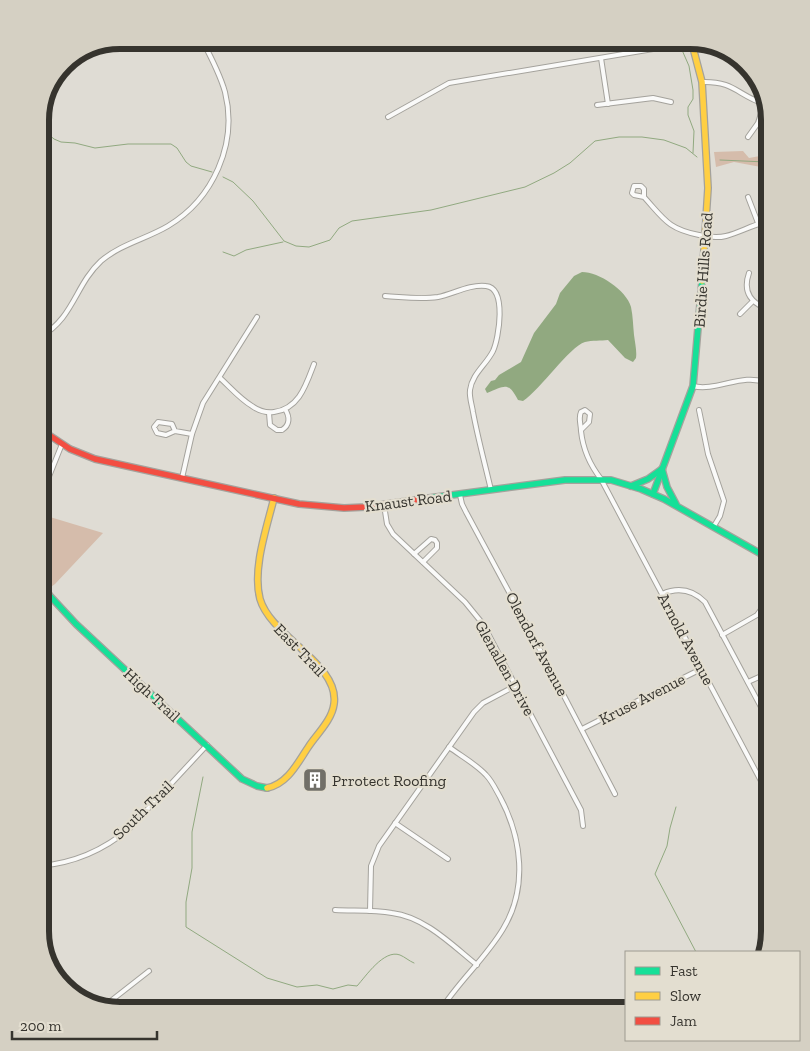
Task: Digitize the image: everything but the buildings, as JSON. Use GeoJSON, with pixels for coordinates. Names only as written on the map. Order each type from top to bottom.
{"type":"FeatureCollection","features":[{"type":"Feature","properties":{"kind":"main road","name":"Birdie Hills Road"},"geometry":{"type":"LineString","coordinates":[[653,494],[692,386],[696,362],[708,188],[702,82],[694,49]]}},
{"type":"Feature","properties":{"kind":"main road","name":"Knaust Road"},"geometry":{"type":"LineString","coordinates":[[49,435],[78,453],[95,459],[311,506],[333,508],[384,505],[565,480],[601,479],[631,486],[653,494],[714,526],[761,554]]}},
{"type":"Feature","properties":{"kind":"main road"},"geometry":{"type":"LineString","coordinates":[[631,486],[648,479],[662,469],[667,487],[677,506]]}},
{"type":"Feature","properties":{"kind":"main road","name":"East Trail"},"geometry":{"type":"LineString","coordinates":[[274,498],[260,567],[258,583],[260,601],[276,626],[326,674],[333,691],[334,703],[326,723],[289,774],[276,786]]}},
{"type":"Feature","properties":{"kind":"main road","name":"High Trail"},"geometry":{"type":"LineString","coordinates":[[49,594],[76,624],[248,784],[266,788],[276,786]]}},
{"type":"Feature","properties":{"kind":"street"},"geometry":{"type":"LineString","coordinates":[[49,332],[61,322],[69,311],[83,285],[99,263],[121,247],[152,234],[179,219],[200,198],[215,176],[220,167],[226,146],[228,112],[221,79],[206,49]]}},
{"type":"Feature","properties":{"kind":"street"},"geometry":{"type":"LineString","coordinates":[[388,117],[449,83],[654,49]]}},
{"type":"Feature","properties":{"kind":"street"},"geometry":{"type":"LineString","coordinates":[[601,58],[608,104]]}},
{"type":"Feature","properties":{"kind":"street"},"geometry":{"type":"LineString","coordinates":[[702,82],[721,82],[732,86],[749,98],[758,102]]}},
{"type":"Feature","properties":{"kind":"street"},"geometry":{"type":"LineString","coordinates":[[597,105],[653,98],[671,102]]}},
{"type":"Feature","properties":{"kind":"street"},"geometry":{"type":"LineString","coordinates":[[748,137],[758,123],[761,114]]}},
{"type":"Feature","properties":{"kind":"street"},"geometry":{"type":"LineString","coordinates":[[748,196],[758,223]]}},
{"type":"Feature","properties":{"kind":"street"},"geometry":{"type":"LineString","coordinates":[[644,197],[661,217],[676,229],[705,236],[723,237],[761,222]]}},
{"type":"Feature","properties":{"kind":"street"},"geometry":{"type":"LineString","coordinates":[[750,273],[746,284],[747,291],[753,301],[761,305]]}},
{"type":"Feature","properties":{"kind":"street"},"geometry":{"type":"LineString","coordinates":[[385,296],[420,299],[452,294],[477,286],[487,286],[496,292],[499,300],[499,313],[495,345],[492,353],[475,375],[470,392],[477,435],[491,490]]}},
{"type":"Feature","properties":{"kind":"street"},"geometry":{"type":"LineString","coordinates":[[740,314],[753,301]]}},
{"type":"Feature","properties":{"kind":"street"},"geometry":{"type":"LineString","coordinates":[[182,478],[192,434],[203,403],[257,317]]}},
{"type":"Feature","properties":{"kind":"street"},"geometry":{"type":"LineString","coordinates":[[220,378],[251,406],[269,413],[293,405],[299,398],[314,364]]}},
{"type":"Feature","properties":{"kind":"street"},"geometry":{"type":"LineString","coordinates":[[692,386],[706,388],[751,379],[761,380]]}},
{"type":"Feature","properties":{"kind":"street"},"geometry":{"type":"LineString","coordinates":[[269,413],[270,425],[277,430],[282,430],[286,428],[289,422],[285,409]]}},
{"type":"Feature","properties":{"kind":"street"},"geometry":{"type":"LineString","coordinates":[[585,410],[590,414],[591,418],[581,430],[580,414],[585,410]]}},
{"type":"Feature","properties":{"kind":"street"},"geometry":{"type":"LineString","coordinates":[[699,410],[708,454],[724,501],[720,516],[714,526]]}},
{"type":"Feature","properties":{"kind":"street"},"geometry":{"type":"LineString","coordinates":[[175,431],[172,424],[163,422],[158,422],[154,427],[157,433],[166,435],[175,431],[192,434]]}},
{"type":"Feature","properties":{"kind":"street","name":"Arnold Avenue"},"geometry":{"type":"LineString","coordinates":[[581,430],[582,445],[594,470],[601,479],[761,781]]}},
{"type":"Feature","properties":{"kind":"street"},"geometry":{"type":"LineString","coordinates":[[49,476],[62,444]]}},
{"type":"Feature","properties":{"kind":"street","name":"Olendorf Avenue"},"geometry":{"type":"LineString","coordinates":[[460,494],[466,512],[615,794]]}},
{"type":"Feature","properties":{"kind":"street","name":"Glenallen Drive"},"geometry":{"type":"LineString","coordinates":[[384,505],[387,524],[391,531],[465,602],[483,624],[581,810],[583,826]]}},
{"type":"Feature","properties":{"kind":"street"},"geometry":{"type":"LineString","coordinates":[[414,554],[428,541],[435,540],[437,548],[423,562]]}},
{"type":"Feature","properties":{"kind":"street"},"geometry":{"type":"LineString","coordinates":[[662,594],[678,589],[694,593],[705,602],[761,707]]}},
{"type":"Feature","properties":{"kind":"street"},"geometry":{"type":"LineString","coordinates":[[722,635],[757,616],[761,610]]}},
{"type":"Feature","properties":{"kind":"street","name":"Kruse Avenue"},"geometry":{"type":"LineString","coordinates":[[582,729],[701,668]]}},
{"type":"Feature","properties":{"kind":"street"},"geometry":{"type":"LineString","coordinates":[[748,682],[761,676]]}},
{"type":"Feature","properties":{"kind":"street"},"geometry":{"type":"LineString","coordinates":[[370,911],[371,866],[374,854],[478,707],[516,686]]}},
{"type":"Feature","properties":{"kind":"street","name":"South Trail"},"geometry":{"type":"LineString","coordinates":[[49,865],[67,863],[82,858],[120,836],[130,828],[207,745]]}},
{"type":"Feature","properties":{"kind":"street"},"geometry":{"type":"LineString","coordinates":[[447,1002],[505,927],[519,882],[519,851],[510,819],[488,777],[449,747]]}},
{"type":"Feature","properties":{"kind":"street"},"geometry":{"type":"LineString","coordinates":[[395,823],[448,859]]}},
{"type":"Feature","properties":{"kind":"street"},"geometry":{"type":"LineString","coordinates":[[335,910],[393,913],[420,922],[477,965]]}},
{"type":"Feature","properties":{"kind":"street"},"geometry":{"type":"LineString","coordinates":[[110,1001],[149,971]]}},
{"type":"Feature","properties":{"kind":"shaded area"},"geometry":{"type":"Polygon","coordinates":[[[743,151],[749,158],[761,156],[761,167],[734,162],[716,167],[714,152],[743,151]]]}},
{"type":"Feature","properties":{"kind":"shaded area"},"geometry":{"type":"Polygon","coordinates":[[[582,272],[596,275],[611,283],[624,294],[628,301],[632,310],[636,350],[636,358],[633,362],[625,358],[608,340],[588,341],[578,345],[523,401],[518,400],[511,390],[506,387],[487,393],[485,389],[491,381],[521,362],[534,333],[556,304],[560,293],[574,276],[582,272]]]}},
{"type":"Feature","properties":{"kind":"shaded area"},"geometry":{"type":"Polygon","coordinates":[[[49,517],[103,533],[49,588],[49,517]]]}},
{"type":"Feature","properties":{"kind":"waterway"},"geometry":{"type":"LineString","coordinates":[[682,50],[689,66],[693,90],[693,99],[688,107],[688,115],[694,131],[693,153]]}},
{"type":"Feature","properties":{"kind":"waterway"},"geometry":{"type":"LineString","coordinates":[[49,135],[61,142],[95,148],[128,144],[171,144],[177,148],[191,166],[212,172]]}},
{"type":"Feature","properties":{"kind":"waterway"},"geometry":{"type":"LineString","coordinates":[[223,177],[233,182],[253,201],[284,241],[296,246],[309,247],[330,240],[339,228],[352,221],[431,210],[525,187],[570,163],[595,141],[619,137],[642,137],[664,140],[686,148],[697,157]]}},
{"type":"Feature","properties":{"kind":"waterway"},"geometry":{"type":"LineString","coordinates":[[720,160],[761,162]]}},
{"type":"Feature","properties":{"kind":"waterway"},"geometry":{"type":"LineString","coordinates":[[223,252],[234,256],[246,250],[283,242]]}},
{"type":"Feature","properties":{"kind":"waterway"},"geometry":{"type":"LineString","coordinates":[[203,777],[192,832],[192,868],[186,902],[186,927],[267,978],[297,987],[317,985],[333,989],[348,985],[357,986],[376,964],[394,954],[400,955],[414,963]]}},
{"type":"Feature","properties":{"kind":"waterway"},"geometry":{"type":"LineString","coordinates":[[676,807],[667,846],[655,874],[695,951]]}},
{"type":"Feature","properties":{"kind":"traffic: fast"},"geometry":{"type":"LineString","coordinates":[[653,494],[693,386],[702,281]]}},
{"type":"Feature","properties":{"kind":"traffic: fast"},"geometry":{"type":"LineString","coordinates":[[662,469],[667,487],[676,504]]}},
{"type":"Feature","properties":{"kind":"traffic: fast"},"geometry":{"type":"LineString","coordinates":[[631,486],[648,479],[662,469]]}},
{"type":"Feature","properties":{"kind":"traffic: fast"},"geometry":{"type":"LineString","coordinates":[[429,498],[565,480],[611,480],[641,489],[664,499],[761,554]]}},
{"type":"Feature","properties":{"kind":"traffic: fast"},"geometry":{"type":"LineString","coordinates":[[49,594],[76,624],[242,779],[257,786],[267,788]]}},
{"type":"Feature","properties":{"kind":"traffic: slow"},"geometry":{"type":"LineString","coordinates":[[693,49],[702,82],[708,188],[702,281]]}},
{"type":"Feature","properties":{"kind":"traffic: slow"},"geometry":{"type":"LineString","coordinates":[[267,788],[281,782],[292,772],[327,721],[334,704],[333,690],[327,676],[277,626],[267,613],[260,599],[258,587],[259,562],[274,498]]}},
{"type":"Feature","properties":{"kind":"traffic: jam"},"geometry":{"type":"LineString","coordinates":[[49,435],[70,449],[95,459],[299,504],[344,508],[366,507],[429,498]]}},
{"type":"Feature","properties":{"kind":"place","name":"Prrotect Roofing"},"geometry":{"type":"Point","coordinates":[315,780]}}]}
